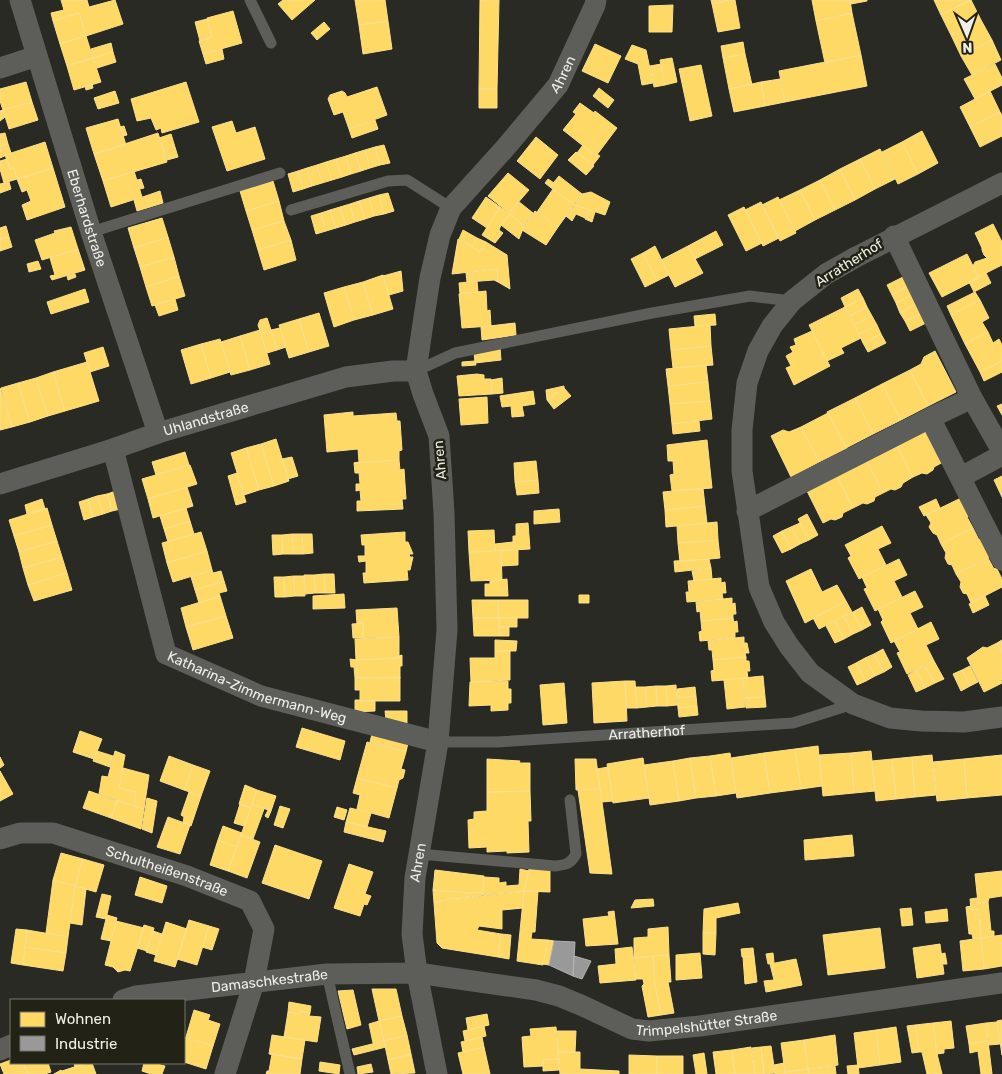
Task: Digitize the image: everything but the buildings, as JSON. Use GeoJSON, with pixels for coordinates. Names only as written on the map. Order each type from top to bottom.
{"type":"FeatureCollection","features":[{"type":"Feature","properties":{"kind":"street","name":"Eberhardstraße"},"geometry":{"type":"LineString","coordinates":[[20,0],[92,232],[158,433]]}},
{"type":"Feature","properties":{"kind":"street","name":"Ahren"},"geometry":{"type":"LineString","coordinates":[[437,1074],[417,973],[412,934],[414,878],[438,742],[447,630],[444,513],[439,436],[416,371],[430,278],[440,235],[451,208],[558,85],[596,0]]}},
{"type":"Feature","properties":{"kind":"street"},"geometry":{"type":"LineString","coordinates":[[0,68],[37,56]]}},
{"type":"Feature","properties":{"kind":"street","name":"Arratherhof"},"geometry":{"type":"LineString","coordinates":[[1002,183],[894,236],[826,274],[792,301],[772,326],[758,351],[747,383],[742,430],[742,471],[759,587],[774,622],[789,646],[810,673],[853,704],[890,718],[964,722],[1002,717]]}},
{"type":"Feature","properties":{"kind":"street","name":"Arratherhof"},"geometry":{"type":"LineString","coordinates":[[894,236],[972,398],[1002,451]]}},
{"type":"Feature","properties":{"kind":"street","name":"Uhlandstraße"},"geometry":{"type":"LineString","coordinates":[[0,484],[158,433],[346,377],[394,371],[416,371]]}},
{"type":"Feature","properties":{"kind":"street"},"geometry":{"type":"LineString","coordinates":[[747,511],[972,398]]}},
{"type":"Feature","properties":{"kind":"street"},"geometry":{"type":"LineString","coordinates":[[930,418],[1002,560]]}},
{"type":"Feature","properties":{"kind":"street","name":"Katharina-Zimmermann-Weg"},"geometry":{"type":"LineString","coordinates":[[113,448],[166,654],[261,696],[438,742]]}},
{"type":"Feature","properties":{"kind":"street"},"geometry":{"type":"LineString","coordinates":[[960,477],[1002,455]]}},
{"type":"Feature","properties":{"kind":"street","name":"Schultheißenstraße"},"geometry":{"type":"LineString","coordinates":[[0,839],[20,834],[53,833],[187,876],[250,901],[264,929],[254,982],[225,1074]]}},
{"type":"Feature","properties":{"kind":"street","name":"Damaschkestraße"},"geometry":{"type":"LineString","coordinates":[[126,999],[136,996],[327,974],[417,973]]}},
{"type":"Feature","properties":{"kind":"street","name":"Trimpelshütter Straße"},"geometry":{"type":"LineString","coordinates":[[417,973],[536,990],[559,996],[632,1029],[649,1032],[1002,983]]}},
{"type":"Feature","properties":{"kind":"lane"},"geometry":{"type":"LineString","coordinates":[[250,0],[271,43]]}},
{"type":"Feature","properties":{"kind":"lane"},"geometry":{"type":"LineString","coordinates":[[92,232],[280,173]]}},
{"type":"Feature","properties":{"kind":"lane"},"geometry":{"type":"LineString","coordinates":[[291,210],[388,181],[407,180],[451,208]]}},
{"type":"Feature","properties":{"kind":"lane"},"geometry":{"type":"LineString","coordinates":[[416,371],[455,353],[652,313],[750,296],[792,301]]}},
{"type":"Feature","properties":{"kind":"lane","name":"Arratherhof"},"geometry":{"type":"LineString","coordinates":[[438,742],[516,741],[793,723],[853,704]]}},
{"type":"Feature","properties":{"kind":"lane"},"geometry":{"type":"LineString","coordinates":[[419,854],[555,866],[566,864],[573,860],[576,854],[570,800]]}},
{"type":"Feature","properties":{"kind":"lane"},"geometry":{"type":"LineString","coordinates":[[327,974],[350,1074]]}}]}
